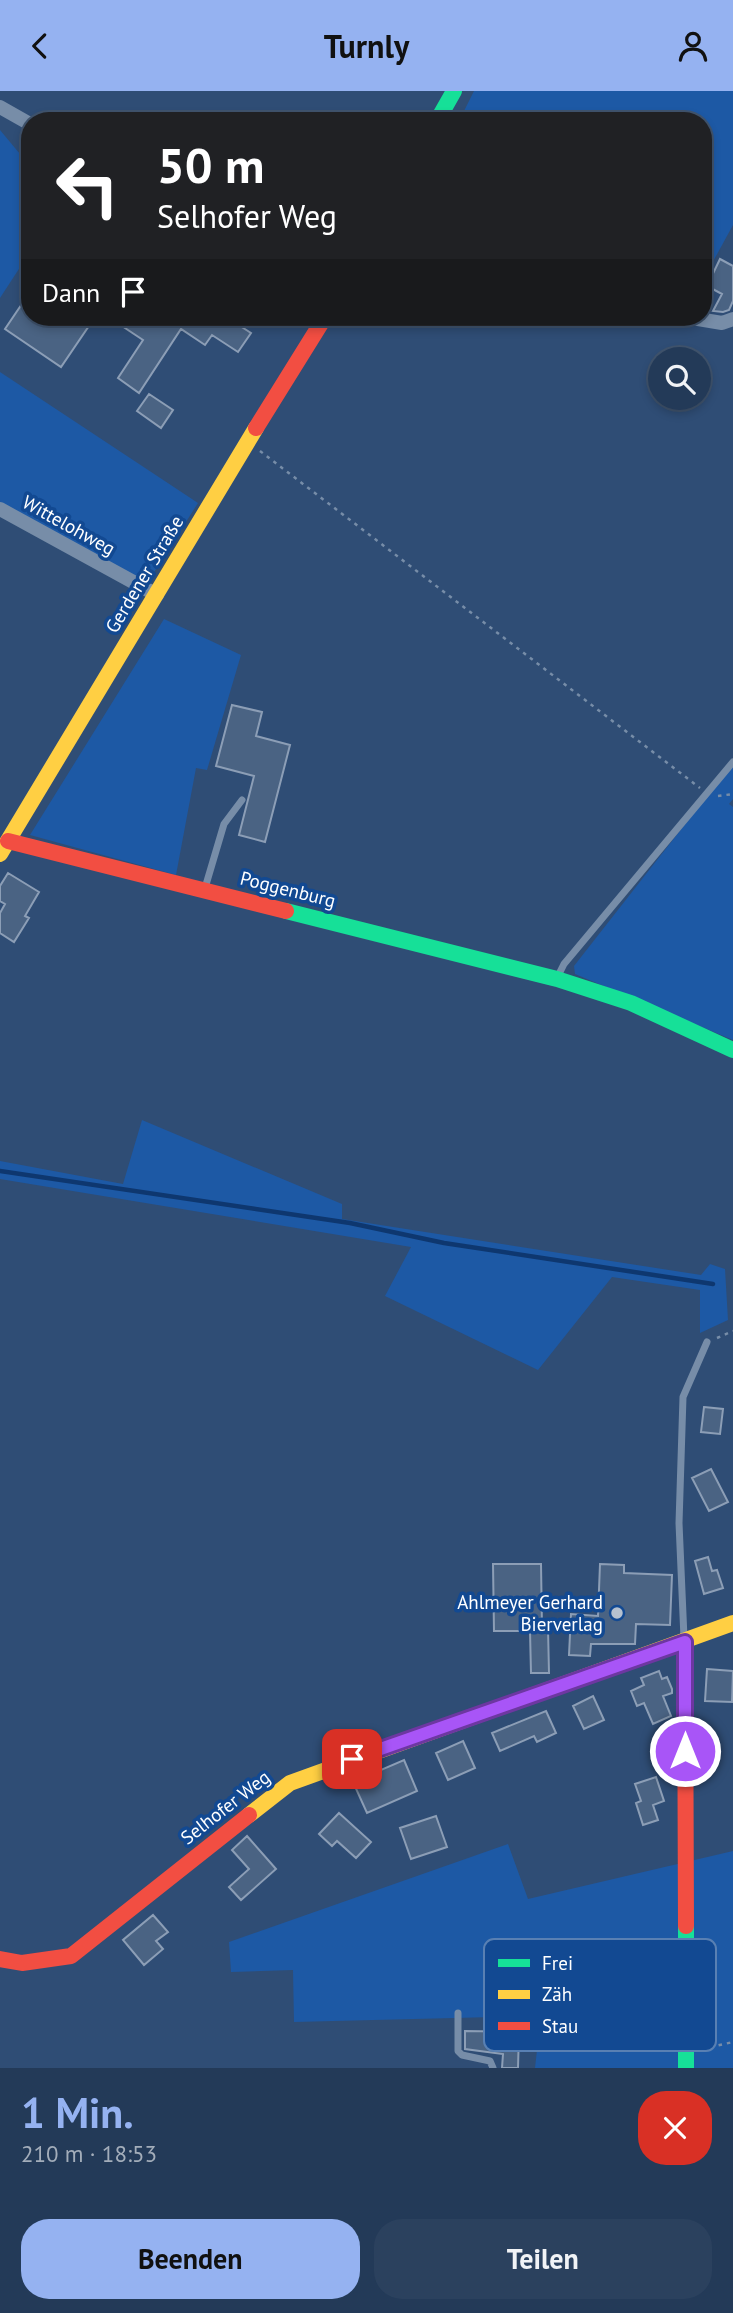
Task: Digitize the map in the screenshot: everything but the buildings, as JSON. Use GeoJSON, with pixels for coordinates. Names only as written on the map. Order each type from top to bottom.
{"type":"FeatureCollection","features":[{"type":"Feature","properties":{"kind":"street"},"geometry":{"type":"LineString","coordinates":[[442,112],[454,91]]}},
{"type":"Feature","properties":{"kind":"street"},"geometry":{"type":"LineString","coordinates":[[0,107],[21,119]]}},
{"type":"Feature","properties":{"kind":"street"},"geometry":{"type":"LineString","coordinates":[[712,321],[722,323],[733,320]]}},
{"type":"Feature","properties":{"kind":"street","name":"Gerdener Straße"},"geometry":{"type":"LineString","coordinates":[[4,847],[247,441],[319,326]]}},
{"type":"Feature","properties":{"kind":"street","name":"Wittelohweg"},"geometry":{"type":"LineString","coordinates":[[0,509],[157,595]]}},
{"type":"Feature","properties":{"kind":"street","name":"Poggenburg"},"geometry":{"type":"LineString","coordinates":[[4,847],[205,889],[557,979],[631,1003],[733,1050]]}},
{"type":"Feature","properties":{"kind":"street","name":"Selhofer Weg"},"geometry":{"type":"LineString","coordinates":[[0,1959],[22,1963],[71,1957],[290,1783],[733,1623]]}},
{"type":"Feature","properties":{"kind":"street"},"geometry":{"type":"LineString","coordinates":[[685,1642],[686,1939]]}},
{"type":"Feature","properties":{"kind":"lane"},"geometry":{"type":"LineString","coordinates":[[557,979],[564,964],[733,762]]}},
{"type":"Feature","properties":{"kind":"lane"},"geometry":{"type":"LineString","coordinates":[[205,889],[224,824],[242,800]]}},
{"type":"Feature","properties":{"kind":"lane"},"geometry":{"type":"LineString","coordinates":[[685,1642],[680,1523],[683,1397],[708,1342]]}},
{"type":"Feature","properties":{"kind":"lane"},"geometry":{"type":"LineString","coordinates":[[458,2013],[458,2051],[462,2055],[489,2061],[493,2068]]}},
{"type":"Feature","properties":{"kind":"path"},"geometry":{"type":"LineString","coordinates":[[247,441],[707,793]]}},
{"type":"Feature","properties":{"kind":"path"},"geometry":{"type":"LineString","coordinates":[[708,1342],[733,1331]]}},
{"type":"Feature","properties":{"kind":"path"},"geometry":{"type":"LineString","coordinates":[[716,2048],[733,2042]]}},
{"type":"Feature","properties":{"kind":"shaded area"},"geometry":{"type":"Polygon","coordinates":[[[474,91],[733,91],[733,225],[712,263],[712,112],[464,112],[474,91]]]}},
{"type":"Feature","properties":{"kind":"shaded area"},"geometry":{"type":"Polygon","coordinates":[[[0,130],[21,155],[21,266],[0,298],[0,130]]]}},
{"type":"Feature","properties":{"kind":"shaded area"},"geometry":{"type":"Polygon","coordinates":[[[0,372],[198,503],[144,588],[0,506],[0,372]]]}},
{"type":"Feature","properties":{"kind":"shaded area"},"geometry":{"type":"Polygon","coordinates":[[[164,619],[241,655],[207,770],[196,768],[176,875],[30,835],[164,619]]]}},
{"type":"Feature","properties":{"kind":"shaded area"},"geometry":{"type":"Polygon","coordinates":[[[733,763],[733,799],[729,804],[733,807],[733,1040],[575,974],[574,966],[733,763]]]}},
{"type":"Feature","properties":{"kind":"shaded area"},"geometry":{"type":"Polygon","coordinates":[[[142,1120],[342,1204],[342,1219],[701,1275],[710,1264],[725,1269],[728,1320],[700,1333],[700,1290],[612,1277],[538,1370],[385,1296],[411,1247],[0,1179],[0,1161],[123,1184],[142,1120]]]}},
{"type":"Feature","properties":{"kind":"shaded area"},"geometry":{"type":"Polygon","coordinates":[[[508,1844],[528,1899],[733,1851],[733,2068],[535,2068],[537,2051],[716,2051],[716,1939],[484,1939],[484,2017],[294,2022],[293,1970],[231,1972],[229,1942],[508,1844]]]}},
{"type":"Feature","properties":{"kind":"waterway"},"geometry":{"type":"LineString","coordinates":[[0,1171],[350,1223],[444,1243],[713,1284]]}},
{"type":"Feature","properties":{"kind":"traffic: fast"},"geometry":{"type":"LineString","coordinates":[[442,112],[454,91]]}},
{"type":"Feature","properties":{"kind":"traffic: fast"},"geometry":{"type":"LineString","coordinates":[[286,911],[557,979],[631,1003],[733,1050]]}},
{"type":"Feature","properties":{"kind":"traffic: fast"},"geometry":{"type":"LineString","coordinates":[[686,1926],[686,1939]]}},
{"type":"Feature","properties":{"kind":"traffic: fast"},"geometry":{"type":"LineString","coordinates":[[686,2051],[686,2068]]}},
{"type":"Feature","properties":{"kind":"traffic: slow"},"geometry":{"type":"LineString","coordinates":[[0,854],[256,428]]}},
{"type":"Feature","properties":{"kind":"traffic: slow"},"geometry":{"type":"LineString","coordinates":[[249,1815],[290,1783],[733,1623]]}},
{"type":"Feature","properties":{"kind":"traffic: jam"},"geometry":{"type":"LineString","coordinates":[[256,428],[319,326]]}},
{"type":"Feature","properties":{"kind":"traffic: jam"},"geometry":{"type":"LineString","coordinates":[[8,841],[286,911]]}},
{"type":"Feature","properties":{"kind":"traffic: jam"},"geometry":{"type":"LineString","coordinates":[[685,1642],[686,1926]]}},
{"type":"Feature","properties":{"kind":"traffic: jam"},"geometry":{"type":"LineString","coordinates":[[0,1959],[22,1963],[71,1956],[249,1815]]}},
{"type":"Feature","properties":{"kind":"place","name":"Ahlmeyer Gerhard Bierverlag"},"geometry":{"type":"Point","coordinates":[617,1613]}},
{"type":"Feature","properties":{"kind":"route"},"geometry":{"type":"LineString","coordinates":[[352,1759],[685,1642],[685,1751]]}}]}
